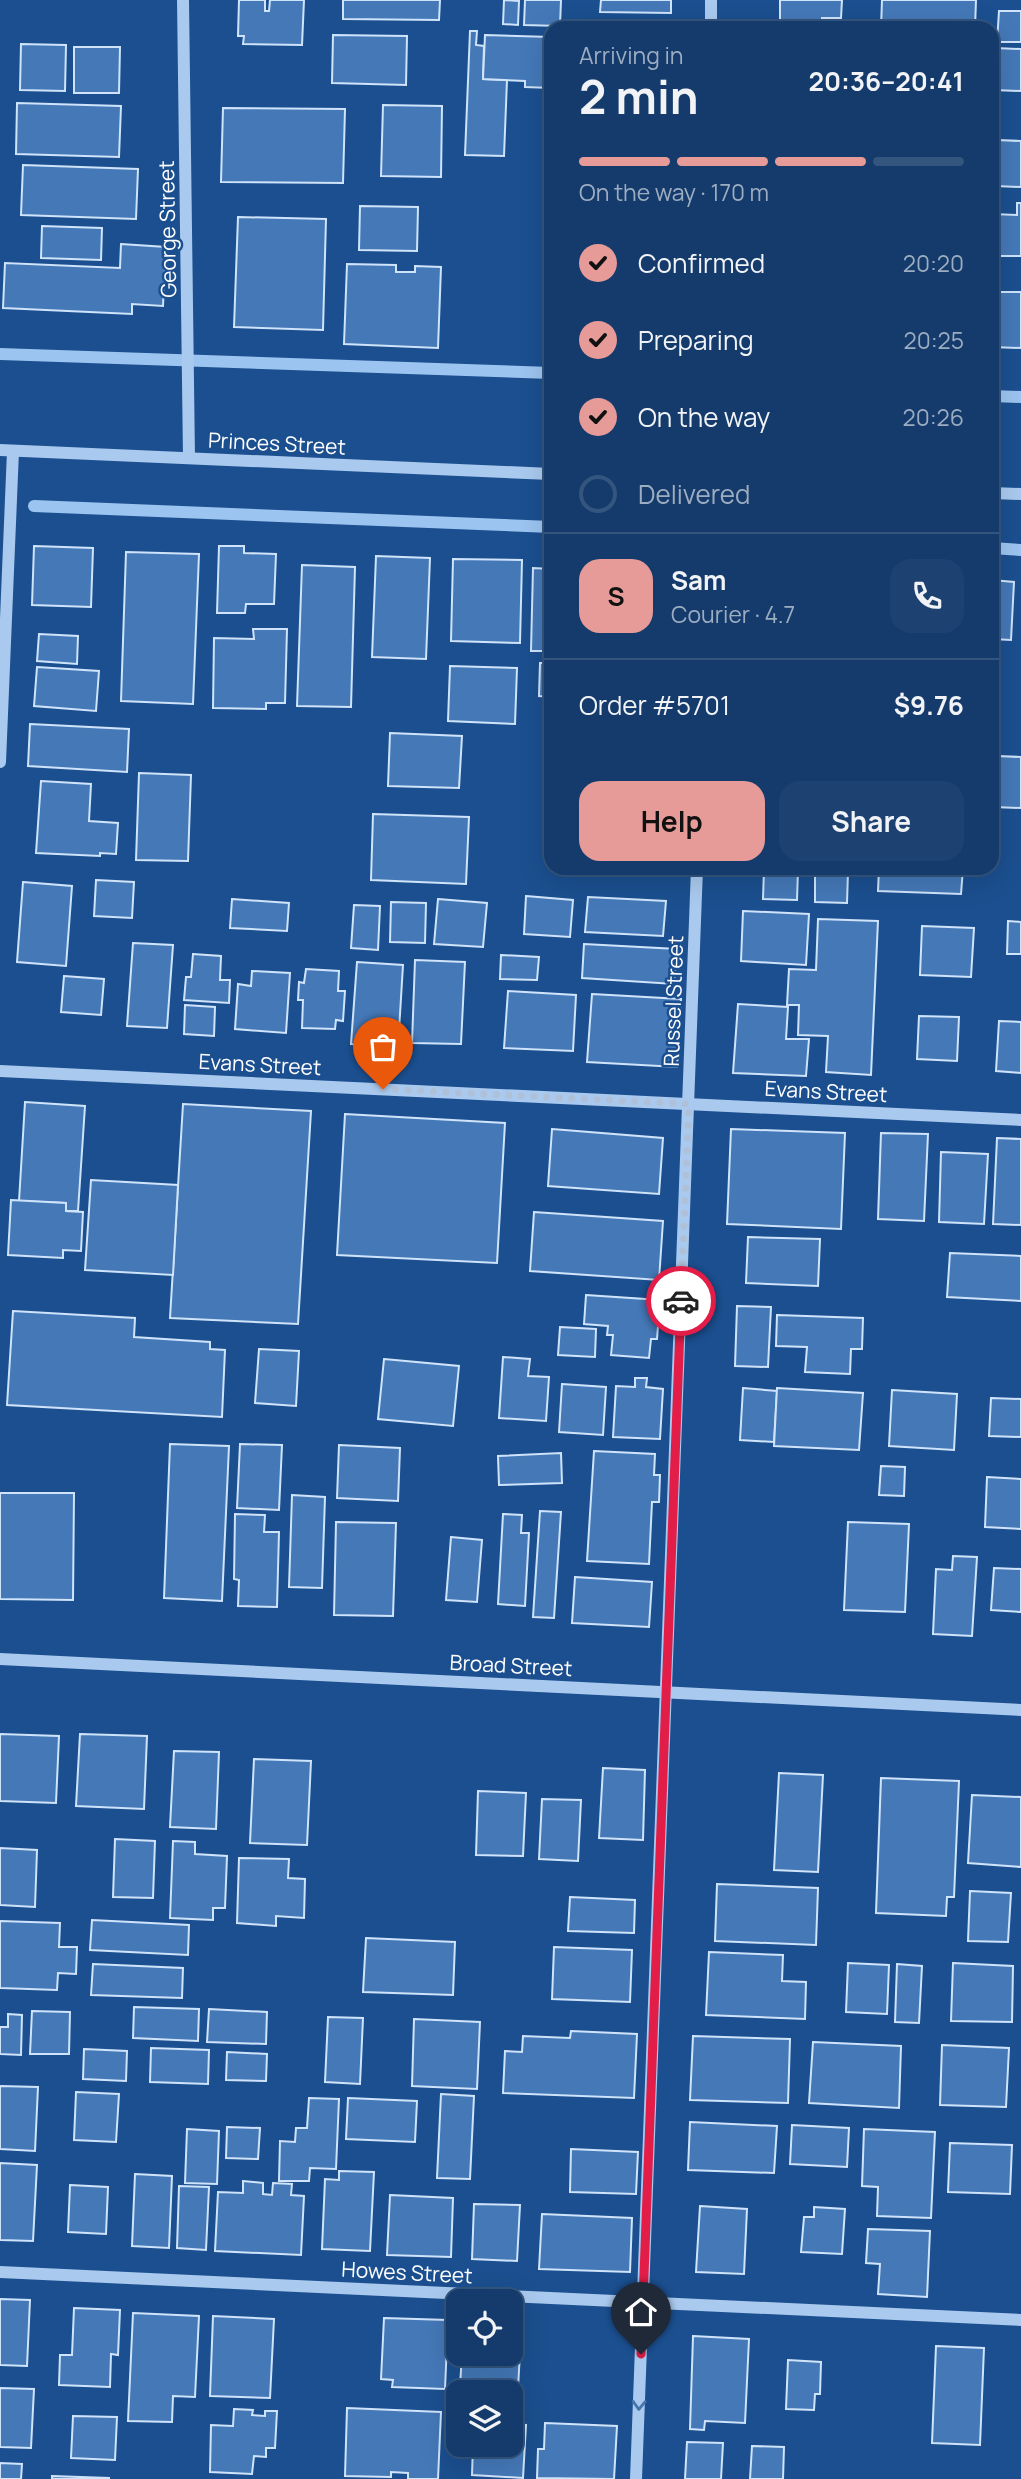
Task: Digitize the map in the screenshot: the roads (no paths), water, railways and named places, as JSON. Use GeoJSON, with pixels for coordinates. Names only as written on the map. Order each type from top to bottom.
{"type":"FeatureCollection","features":[{"type":"Feature","properties":{"kind":"street","name":"George Street"},"geometry":{"type":"LineString","coordinates":[[183,0],[189,458]]}},
{"type":"Feature","properties":{"kind":"street"},"geometry":{"type":"LineString","coordinates":[[711,0],[711,21]]}},
{"type":"Feature","properties":{"kind":"street","name":"Princes Street"},"geometry":{"type":"LineString","coordinates":[[7,451],[544,474]]}},
{"type":"Feature","properties":{"kind":"street"},"geometry":{"type":"LineString","coordinates":[[0,762],[7,451]]}},
{"type":"Feature","properties":{"kind":"street"},"geometry":{"type":"LineString","coordinates":[[999,493],[1021,494]]}},
{"type":"Feature","properties":{"kind":"street","name":"Russel Street"},"geometry":{"type":"LineString","coordinates":[[636,2479],[697,875]]}},
{"type":"Feature","properties":{"kind":"street","name":"Evans Street"},"geometry":{"type":"LineString","coordinates":[[0,1071],[1021,1120]]}},
{"type":"Feature","properties":{"kind":"street","name":"Broad Street"},"geometry":{"type":"LineString","coordinates":[[0,1658],[1021,1710]]}},
{"type":"Feature","properties":{"kind":"street","name":"Howes Street"},"geometry":{"type":"LineString","coordinates":[[0,2272],[1021,2320]]}},
{"type":"Feature","properties":{"kind":"waterway"},"geometry":{"type":"LineString","coordinates":[[0,354],[544,373]]}},
{"type":"Feature","properties":{"kind":"waterway"},"geometry":{"type":"LineString","coordinates":[[999,396],[1021,397]]}},
{"type":"Feature","properties":{"kind":"waterway"},"geometry":{"type":"LineString","coordinates":[[34,506],[544,527]]}},
{"type":"Feature","properties":{"kind":"waterway"},"geometry":{"type":"LineString","coordinates":[[999,548],[1021,550]]}}]}
